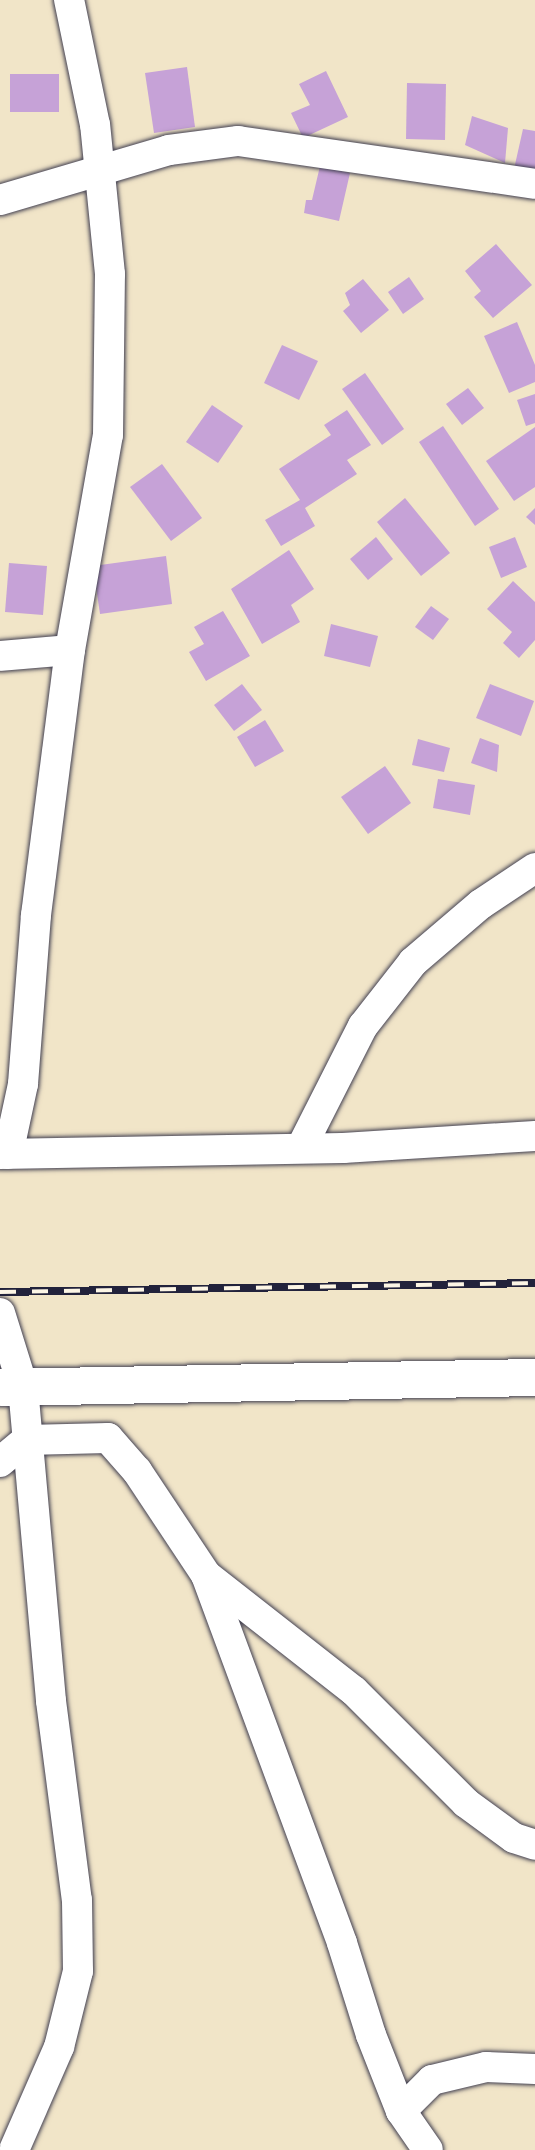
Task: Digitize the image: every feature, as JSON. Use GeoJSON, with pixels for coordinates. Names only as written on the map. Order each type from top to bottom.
{"type":"FeatureCollection","features":[{"type":"Feature","properties":{"kind":"street"},"geometry":{"type":"LineString","coordinates":[[69,0],[99,170],[110,274],[108,435],[70,650],[36,915],[23,1084],[4,1154],[302,1148],[535,1136]]}},
{"type":"Feature","properties":{"kind":"street"},"geometry":{"type":"LineString","coordinates":[[0,200],[169,150],[238,141],[535,184]]}},
{"type":"Feature","properties":{"kind":"street"},"geometry":{"type":"LineString","coordinates":[[0,656],[70,650]]}},
{"type":"Feature","properties":{"kind":"street"},"geometry":{"type":"LineString","coordinates":[[302,1148],[363,1026],[413,962],[481,904],[535,867]]}},
{"type":"Feature","properties":{"kind":"street"},"geometry":{"type":"LineString","coordinates":[[0,1313],[11,1387],[26,1440],[51,1701],[77,1900],[78,1971],[59,2047],[14,2150]]}},
{"type":"Feature","properties":{"kind":"street"},"geometry":{"type":"LineString","coordinates":[[11,1387],[535,1377]]}},
{"type":"Feature","properties":{"kind":"street"},"geometry":{"type":"LineString","coordinates":[[0,1462],[26,1440],[108,1438],[137,1471],[206,1575],[401,2111],[428,2150]]}},
{"type":"Feature","properties":{"kind":"street"},"geometry":{"type":"LineString","coordinates":[[206,1575],[354,1691],[466,1802],[514,1838],[535,1845]]}},
{"type":"Feature","properties":{"kind":"street"},"geometry":{"type":"LineString","coordinates":[[401,2111],[432,2080],[486,2067],[535,2069]]}},
{"type":"Feature","properties":{"kind":"building"},"geometry":{"type":"Polygon","coordinates":[[[187,67],[195,127],[154,133],[145,73],[187,67]]]}},
{"type":"Feature","properties":{"kind":"building"},"geometry":{"type":"Polygon","coordinates":[[[326,71],[348,117],[303,138],[291,113],[310,105],[299,84],[326,71]]]}},
{"type":"Feature","properties":{"kind":"building"},"geometry":{"type":"Polygon","coordinates":[[[10,74],[59,74],[59,112],[10,112],[10,74]]]}},
{"type":"Feature","properties":{"kind":"building"},"geometry":{"type":"Polygon","coordinates":[[[407,83],[446,84],[445,140],[406,139],[407,83]]]}},
{"type":"Feature","properties":{"kind":"building"},"geometry":{"type":"Polygon","coordinates":[[[472,116],[508,128],[505,163],[465,145],[472,116]]]}},
{"type":"Feature","properties":{"kind":"building"},"geometry":{"type":"Polygon","coordinates":[[[523,129],[535,131],[535,173],[514,169],[523,129]]]}},
{"type":"Feature","properties":{"kind":"building"},"geometry":{"type":"Polygon","coordinates":[[[320,166],[350,173],[339,221],[304,213],[306,200],[312,200],[320,166]]]}},
{"type":"Feature","properties":{"kind":"building"},"geometry":{"type":"Polygon","coordinates":[[[496,244],[532,285],[493,318],[474,297],[481,291],[465,271],[496,244]]]}},
{"type":"Feature","properties":{"kind":"building"},"geometry":{"type":"Polygon","coordinates":[[[409,277],[424,299],[403,314],[388,292],[409,277]]]}},
{"type":"Feature","properties":{"kind":"building"},"geometry":{"type":"Polygon","coordinates":[[[363,279],[389,310],[361,333],[343,311],[350,305],[345,293],[363,279]]]}},
{"type":"Feature","properties":{"kind":"building"},"geometry":{"type":"Polygon","coordinates":[[[517,322],[535,365],[535,382],[509,393],[484,336],[517,322]]]}},
{"type":"Feature","properties":{"kind":"building"},"geometry":{"type":"Polygon","coordinates":[[[282,345],[318,361],[299,400],[264,383],[282,345]]]}},
{"type":"Feature","properties":{"kind":"building"},"geometry":{"type":"Polygon","coordinates":[[[365,373],[404,429],[382,445],[342,389],[365,373]]]}},
{"type":"Feature","properties":{"kind":"building"},"geometry":{"type":"Polygon","coordinates":[[[468,388],[484,408],[462,425],[446,404],[468,388]]]}},
{"type":"Feature","properties":{"kind":"building"},"geometry":{"type":"Polygon","coordinates":[[[535,394],[535,423],[526,426],[517,400],[535,394]]]}},
{"type":"Feature","properties":{"kind":"building"},"geometry":{"type":"Polygon","coordinates":[[[212,405],[243,426],[218,463],[186,442],[212,405]]]}},
{"type":"Feature","properties":{"kind":"building"},"geometry":{"type":"Polygon","coordinates":[[[347,410],[371,445],[347,460],[357,474],[305,508],[315,526],[281,546],[265,520],[300,500],[279,469],[331,435],[324,425],[347,410]]]}},
{"type":"Feature","properties":{"kind":"building"},"geometry":{"type":"Polygon","coordinates":[[[443,426],[499,509],[475,526],[419,442],[443,426]]]}},
{"type":"Feature","properties":{"kind":"building"},"geometry":{"type":"Polygon","coordinates":[[[535,427],[535,487],[514,501],[486,461],[535,427]]]}},
{"type":"Feature","properties":{"kind":"building"},"geometry":{"type":"Polygon","coordinates":[[[162,464],[202,518],[171,541],[130,487],[162,464]]]}},
{"type":"Feature","properties":{"kind":"building"},"geometry":{"type":"Polygon","coordinates":[[[405,498],[450,553],[421,576],[377,522],[405,498]]]}},
{"type":"Feature","properties":{"kind":"building"},"geometry":{"type":"Polygon","coordinates":[[[535,508],[535,525],[526,517],[535,508]]]}},
{"type":"Feature","properties":{"kind":"building"},"geometry":{"type":"Polygon","coordinates":[[[376,537],[393,559],[368,580],[350,559],[376,537]]]}},
{"type":"Feature","properties":{"kind":"building"},"geometry":{"type":"Polygon","coordinates":[[[515,537],[527,567],[501,578],[489,547],[515,537]]]}},
{"type":"Feature","properties":{"kind":"building"},"geometry":{"type":"Polygon","coordinates":[[[289,550],[314,589],[291,605],[300,622],[262,644],[231,589],[289,550]]]}},
{"type":"Feature","properties":{"kind":"building"},"geometry":{"type":"Polygon","coordinates":[[[166,556],[172,604],[100,614],[93,566],[166,556]]]}},
{"type":"Feature","properties":{"kind":"building"},"geometry":{"type":"Polygon","coordinates":[[[9,563],[47,566],[43,615],[5,612],[9,563]]]}},
{"type":"Feature","properties":{"kind":"building"},"geometry":{"type":"Polygon","coordinates":[[[513,581],[535,602],[535,640],[519,658],[503,643],[512,632],[487,609],[513,581]]]}},
{"type":"Feature","properties":{"kind":"building"},"geometry":{"type":"Polygon","coordinates":[[[431,606],[449,619],[433,640],[415,627],[431,606]]]}},
{"type":"Feature","properties":{"kind":"building"},"geometry":{"type":"Polygon","coordinates":[[[223,611],[250,656],[206,681],[189,652],[204,644],[194,627],[223,611]]]}},
{"type":"Feature","properties":{"kind":"building"},"geometry":{"type":"Polygon","coordinates":[[[331,624],[378,636],[370,667],[324,656],[331,624]]]}},
{"type":"Feature","properties":{"kind":"building"},"geometry":{"type":"Polygon","coordinates":[[[242,684],[262,710],[234,731],[214,705],[242,684]]]}},
{"type":"Feature","properties":{"kind":"building"},"geometry":{"type":"Polygon","coordinates":[[[490,684],[534,701],[521,736],[476,718],[490,684]]]}},
{"type":"Feature","properties":{"kind":"building"},"geometry":{"type":"Polygon","coordinates":[[[265,720],[284,751],[255,767],[237,737],[265,720]]]}},
{"type":"Feature","properties":{"kind":"building"},"geometry":{"type":"Polygon","coordinates":[[[480,738],[499,745],[497,772],[471,763],[480,738]]]}},
{"type":"Feature","properties":{"kind":"building"},"geometry":{"type":"Polygon","coordinates":[[[418,739],[450,748],[444,772],[412,765],[418,739]]]}},
{"type":"Feature","properties":{"kind":"building"},"geometry":{"type":"Polygon","coordinates":[[[385,766],[411,803],[368,834],[341,797],[385,766]]]}},
{"type":"Feature","properties":{"kind":"building"},"geometry":{"type":"Polygon","coordinates":[[[438,779],[475,785],[470,815],[433,808],[438,779]]]}},
{"type":"Feature","properties":{"kind":"railway"},"geometry":{"type":"LineString","coordinates":[[0,1292],[535,1283]]}}]}
